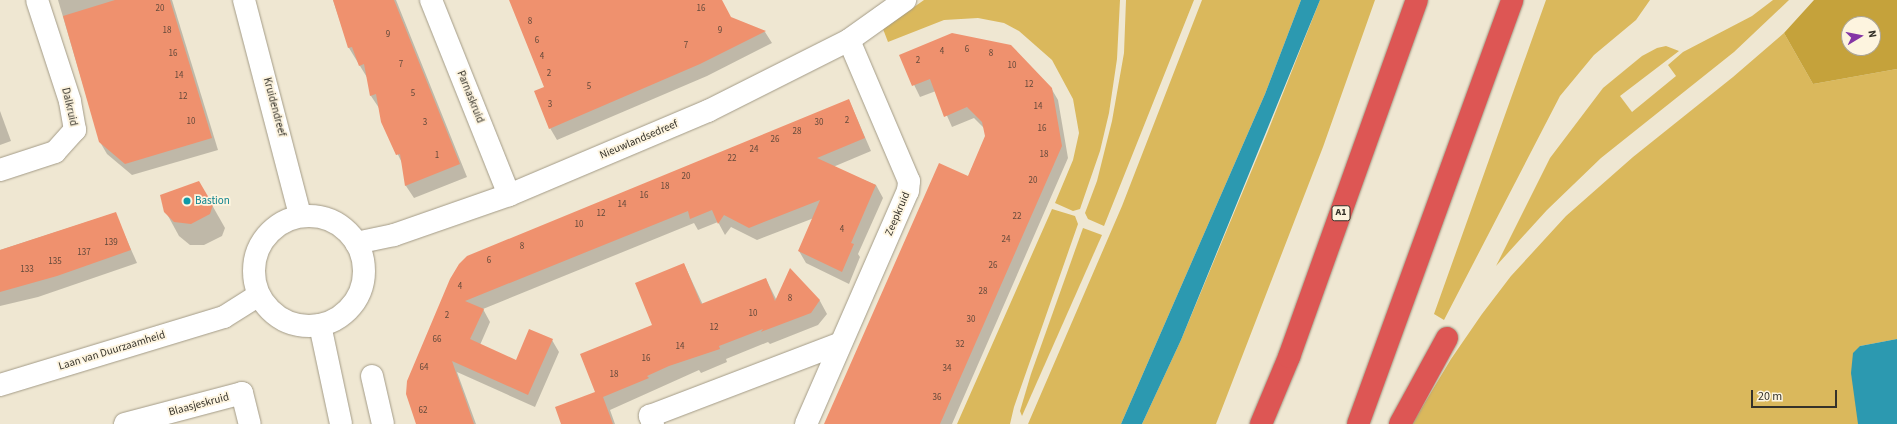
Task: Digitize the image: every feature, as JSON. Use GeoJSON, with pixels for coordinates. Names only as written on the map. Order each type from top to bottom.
{"type":"FeatureCollection","features":[{"type":"Feature","properties":{"kind":"highway","name":"A1"},"geometry":{"type":"LineString","coordinates":[[1261,424],[1289,357],[1417,0]]}},
{"type":"Feature","properties":{"kind":"highway"},"geometry":{"type":"LineString","coordinates":[[1358,424],[1512,0]]}},
{"type":"Feature","properties":{"kind":"highway"},"geometry":{"type":"LineString","coordinates":[[1400,424],[1447,338]]}},
{"type":"Feature","properties":{"kind":"street","name":"Dalkruid"},"geometry":{"type":"LineString","coordinates":[[0,170],[55,152],[75,130],[70,101],[37,0]]}},
{"type":"Feature","properties":{"kind":"street","name":"Kruidendreef"},"geometry":{"type":"LineString","coordinates":[[244,0],[274,104],[300,215]]}},
{"type":"Feature","properties":{"kind":"street","name":"Parnaskruid"},"geometry":{"type":"LineString","coordinates":[[431,0],[508,195]]}},
{"type":"Feature","properties":{"kind":"street","name":"Nieuwlandsedreef"},"geometry":{"type":"LineString","coordinates":[[356,243],[394,235],[508,195],[708,111],[849,40],[905,0]]}},
{"type":"Feature","properties":{"kind":"street","name":"Zeepkruid"},"geometry":{"type":"LineString","coordinates":[[806,424],[908,191],[909,181],[849,40]]}},
{"type":"Feature","properties":{"kind":"street"},"geometry":{"type":"LineString","coordinates":[[300,215],[320,217],[341,226],[356,243],[363,259],[364,276],[359,293],[350,308],[337,319],[320,325],[302,326],[284,321],[270,310],[259,295],[254,279],[254,262],[259,246],[268,233],[282,222],[300,215]]}},
{"type":"Feature","properties":{"kind":"street","name":"Laan van Duurzaamheid"},"geometry":{"type":"LineString","coordinates":[[0,385],[224,317],[259,295]]}},
{"type":"Feature","properties":{"kind":"street"},"geometry":{"type":"LineString","coordinates":[[320,325],[341,424]]}},
{"type":"Feature","properties":{"kind":"street"},"geometry":{"type":"LineString","coordinates":[[653,424],[650,416],[841,343]]}},
{"type":"Feature","properties":{"kind":"street"},"geometry":{"type":"LineString","coordinates":[[372,376],[383,424]]}},
{"type":"Feature","properties":{"kind":"street","name":"Blaasjeskruid"},"geometry":{"type":"LineString","coordinates":[[125,424],[242,393],[250,424]]}},
{"type":"Feature","properties":{"kind":"shaded area"},"geometry":{"type":"Polygon","coordinates":[[[924,0],[1120,0],[1117,59],[1109,113],[1100,151],[1080,209],[1073,211],[1055,203],[1073,160],[1079,133],[1073,99],[1052,60],[1019,31],[1004,23],[978,18],[944,20],[888,42],[883,29],[924,0]]]}},
{"type":"Feature","properties":{"kind":"shaded area"},"geometry":{"type":"Polygon","coordinates":[[[1126,0],[1194,0],[1104,226],[1088,219],[1085,213],[1097,181],[1112,121],[1124,53],[1126,0]]]}},
{"type":"Feature","properties":{"kind":"shaded area"},"geometry":{"type":"Polygon","coordinates":[[[1202,0],[1301,0],[1265,94],[1121,424],[1028,424],[1122,206],[1202,0]]]}},
{"type":"Feature","properties":{"kind":"shaded area"},"geometry":{"type":"Polygon","coordinates":[[[1320,0],[1375,0],[1323,147],[1216,424],[1142,424],[1181,340],[1266,136],[1320,0]]]}},
{"type":"Feature","properties":{"kind":"shaded area"},"geometry":{"type":"Polygon","coordinates":[[[1546,0],[1650,0],[1636,20],[1594,55],[1560,96],[1444,320],[1434,314],[1546,0]]]}},
{"type":"Feature","properties":{"kind":"shaded area"},"geometry":{"type":"Polygon","coordinates":[[[1773,0],[1789,0],[1734,52],[1601,158],[1547,210],[1496,266],[1550,158],[1603,88],[1642,56],[1657,48],[1666,46],[1679,51],[1620,96],[1632,112],[1676,76],[1668,65],[1683,52],[1752,16],[1773,0]]]}},
{"type":"Feature","properties":{"kind":"shaded area"},"geometry":{"type":"Polygon","coordinates":[[[1814,0],[1897,0],[1897,69],[1813,84],[1784,33],[1814,0]]]}},
{"type":"Feature","properties":{"kind":"shaded area"},"geometry":{"type":"Polygon","coordinates":[[[1784,33],[1813,84],[1897,69],[1897,339],[1860,346],[1858,424],[1412,424],[1451,359],[1482,314],[1511,276],[1566,216],[1633,157],[1733,77],[1784,33]]]}},
{"type":"Feature","properties":{"kind":"shaded area"},"geometry":{"type":"Polygon","coordinates":[[[1052,209],[1075,216],[1078,224],[1014,407],[1010,424],[957,424],[1052,209]]]}},
{"type":"Feature","properties":{"kind":"shaded area"},"geometry":{"type":"Polygon","coordinates":[[[1083,228],[1102,235],[1022,416],[1020,411],[1031,374],[1083,228]]]}},
{"type":"Feature","properties":{"kind":"water"},"geometry":{"type":"Polygon","coordinates":[[[1301,0],[1320,0],[1181,340],[1142,424],[1121,424],[1265,94],[1301,0]]]}},
{"type":"Feature","properties":{"kind":"water"},"geometry":{"type":"Polygon","coordinates":[[[1897,339],[1897,424],[1858,424],[1851,373],[1853,353],[1860,346],[1897,339]]]}},
{"type":"Feature","properties":{"kind":"building"},"geometry":{"type":"Polygon","coordinates":[[[115,0],[170,0],[212,138],[125,164],[99,142],[63,16],[115,0]]]}},
{"type":"Feature","properties":{"kind":"building"},"geometry":{"type":"Polygon","coordinates":[[[333,0],[394,0],[460,164],[405,186],[400,154],[396,155],[381,122],[376,94],[370,96],[364,64],[359,66],[352,47],[348,48],[333,0]]]}},
{"type":"Feature","properties":{"kind":"building"},"geometry":{"type":"Polygon","coordinates":[[[509,0],[722,0],[731,17],[766,31],[700,64],[549,129],[534,91],[544,87],[509,0]]]}},
{"type":"Feature","properties":{"kind":"building"},"geometry":{"type":"Polygon","coordinates":[[[952,33],[1011,45],[1052,88],[1062,146],[940,424],[824,424],[939,163],[968,176],[985,136],[982,122],[967,107],[944,117],[930,79],[912,86],[899,55],[952,33]]]}},
{"type":"Feature","properties":{"kind":"building"},"geometry":{"type":"Polygon","coordinates":[[[849,99],[865,138],[817,158],[876,185],[851,243],[854,244],[842,272],[798,251],[820,200],[749,228],[724,215],[718,224],[712,210],[690,219],[688,211],[465,301],[484,309],[470,339],[516,360],[529,329],[553,339],[528,395],[452,361],[474,424],[416,424],[406,394],[407,381],[450,279],[459,264],[467,256],[849,99]]]}},
{"type":"Feature","properties":{"kind":"building","name":"Bastion"},"geometry":{"type":"Polygon","coordinates":[[[199,181],[213,205],[210,214],[191,224],[174,222],[164,212],[160,195],[199,181]]]}},
{"type":"Feature","properties":{"kind":"building"},"geometry":{"type":"Polygon","coordinates":[[[116,212],[131,250],[57,276],[0,292],[0,250],[116,212]]]}},
{"type":"Feature","properties":{"kind":"building"},"geometry":{"type":"Polygon","coordinates":[[[684,263],[701,304],[766,278],[775,301],[790,268],[820,300],[811,313],[719,346],[720,349],[669,366],[647,376],[649,378],[603,397],[613,424],[561,424],[555,407],[595,392],[580,354],[652,325],[635,283],[684,263]]]}},
{"type":"Feature","properties":{"kind":"place","name":"Bastion"},"geometry":{"type":"Point","coordinates":[187,201]}}]}
